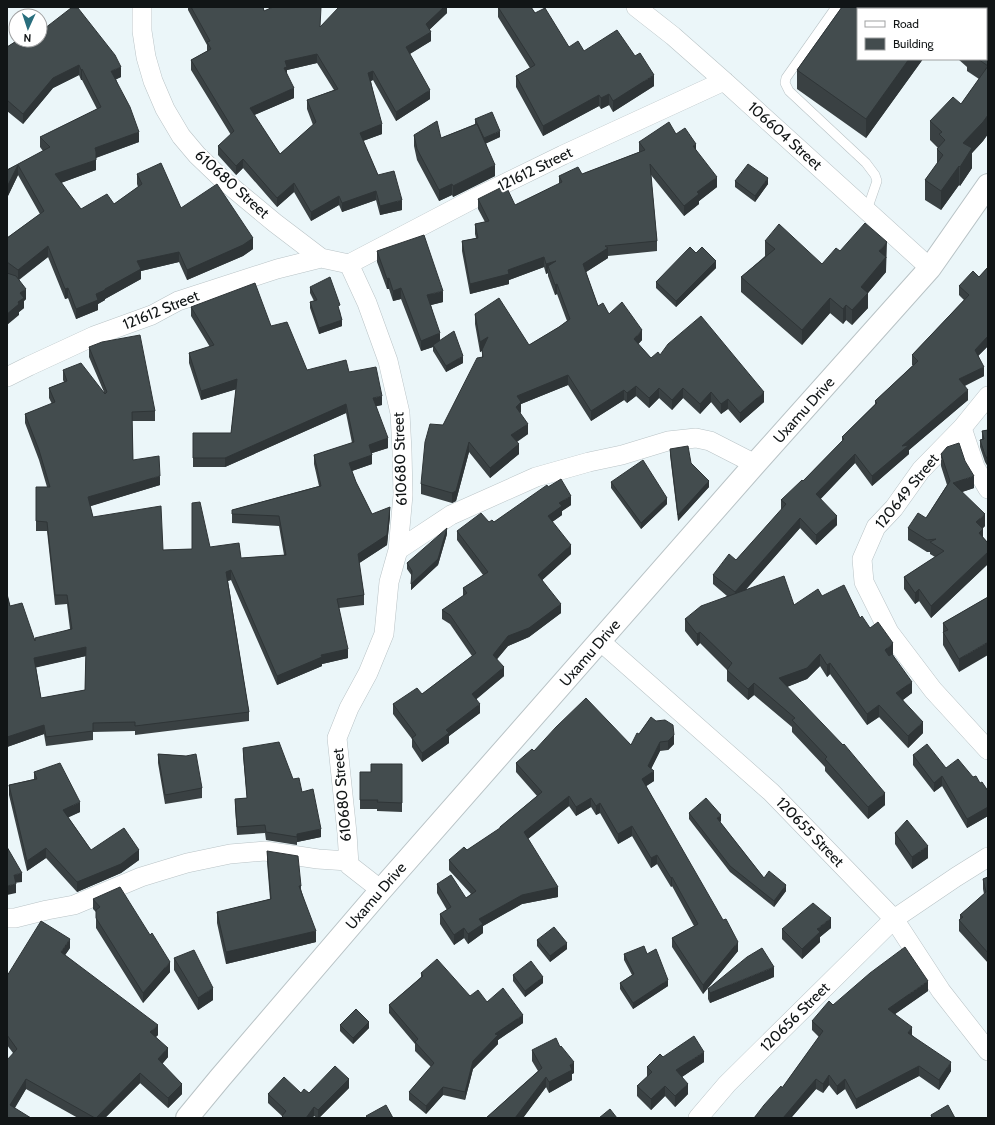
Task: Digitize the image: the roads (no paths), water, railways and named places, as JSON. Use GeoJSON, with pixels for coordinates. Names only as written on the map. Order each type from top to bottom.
{"type":"FeatureCollection","features":[{"type":"Feature","properties":{"kind":"street","name":"610680 Street"},"geometry":{"type":"LineString","coordinates":[[142,7],[142,31],[146,57],[153,81],[165,109],[181,136],[197,155],[222,179],[275,223],[321,258],[349,264],[367,303],[388,361],[400,413],[403,495],[398,550],[389,582],[384,634],[368,673],[349,708],[337,738],[349,865],[381,890]]}},
{"type":"Feature","properties":{"kind":"street","name":"106604 Street"},"geometry":{"type":"LineString","coordinates":[[636,7],[673,36],[724,81],[930,268]]}},
{"type":"Feature","properties":{"kind":"street","name":"121612 Street"},"geometry":{"type":"LineString","coordinates":[[349,264],[476,197],[724,81]]}},
{"type":"Feature","properties":{"kind":"street","name":"Uxamu Drive"},"geometry":{"type":"LineString","coordinates":[[187,1118],[381,890],[755,464],[930,268],[988,185]]}},
{"type":"Feature","properties":{"kind":"street","name":"121612 Street"},"geometry":{"type":"LineString","coordinates":[[7,377],[94,336],[152,315],[178,301],[277,269],[321,258]]}},
{"type":"Feature","properties":{"kind":"street","name":"120649 Street"},"geometry":{"type":"LineString","coordinates":[[988,396],[962,428],[921,470],[894,508],[876,527],[862,559],[864,582],[890,632],[933,690],[988,750]]}},
{"type":"Feature","properties":{"kind":"street"},"geometry":{"type":"LineString","coordinates":[[962,428],[975,467],[988,489]]}},
{"type":"Feature","properties":{"kind":"street"},"geometry":{"type":"LineString","coordinates":[[398,550],[450,515],[536,478],[668,441],[696,438],[710,441],[755,464]]}},
{"type":"Feature","properties":{"kind":"street","name":"120655 Street"},"geometry":{"type":"LineString","coordinates":[[600,641],[771,792],[894,919],[941,990],[988,1051]]}},
{"type":"Feature","properties":{"kind":"street"},"geometry":{"type":"LineString","coordinates":[[7,918],[15,918],[74,905],[141,877],[187,863],[230,854],[265,852],[318,859],[348,861]]}},
{"type":"Feature","properties":{"kind":"street","name":"120656 Street"},"geometry":{"type":"LineString","coordinates":[[698,1118],[727,1084],[894,919],[988,857]]}},
{"type":"Feature","properties":{"kind":"lane"},"geometry":{"type":"LineString","coordinates":[[836,7],[786,78],[785,83],[790,92],[866,163],[875,175],[876,181],[867,210]]}}]}
